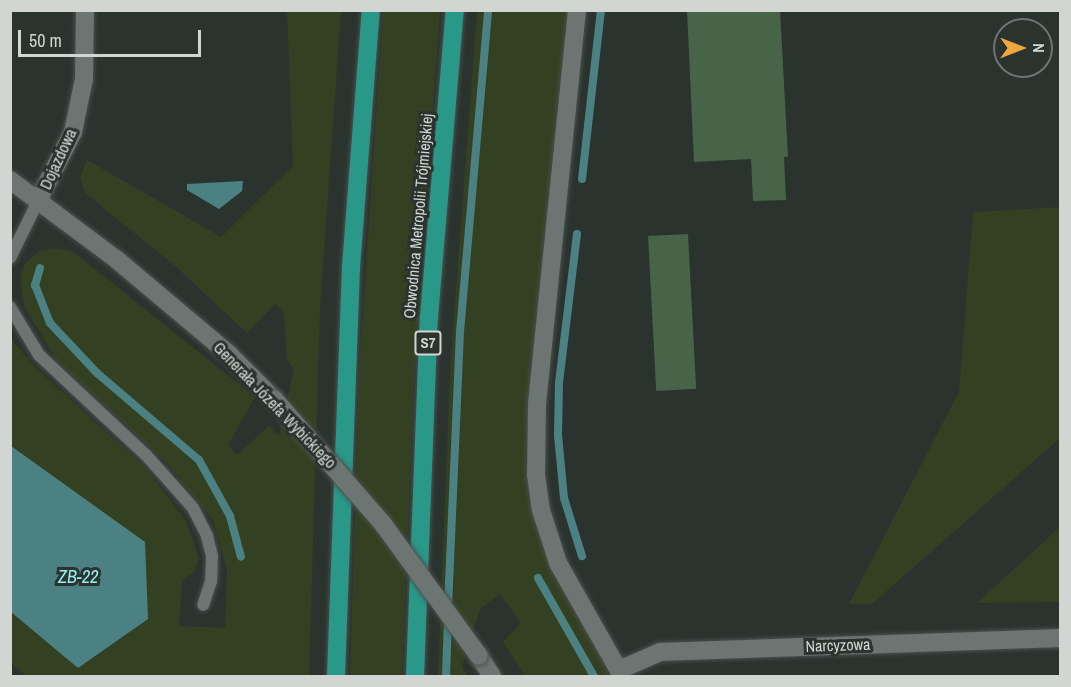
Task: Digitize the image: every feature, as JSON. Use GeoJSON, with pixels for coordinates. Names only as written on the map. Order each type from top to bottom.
{"type":"FeatureCollection","features":[{"type":"Feature","properties":{"kind":"highway"},"geometry":{"type":"LineString","coordinates":[[336,676],[351,267],[371,10]]}},
{"type":"Feature","properties":{"kind":"highway","name":"Obwodnica Metropolii Trójmiejskiej"},"geometry":{"type":"LineString","coordinates":[[416,676],[429,317],[455,10]]}},
{"type":"Feature","properties":{"kind":"street","name":"Dojazdowa"},"geometry":{"type":"LineString","coordinates":[[39,199],[73,132],[84,79],[85,10]]}},
{"type":"Feature","properties":{"kind":"street"},"geometry":{"type":"LineString","coordinates":[[578,10],[537,405],[536,475],[541,510],[558,563],[620,673]]}},
{"type":"Feature","properties":{"kind":"street","name":"Generała Józefa Wybickiego"},"geometry":{"type":"LineString","coordinates":[[10,180],[39,199],[230,355],[274,399],[383,524],[492,676]]}},
{"type":"Feature","properties":{"kind":"street","name":"Narcyzowa"},"geometry":{"type":"LineString","coordinates":[[620,673],[660,652],[1060,638]]}},
{"type":"Feature","properties":{"kind":"lane"},"geometry":{"type":"LineString","coordinates":[[10,258],[39,199]]}},
{"type":"Feature","properties":{"kind":"lane"},"geometry":{"type":"LineString","coordinates":[[10,307],[39,355],[146,455],[193,508],[207,536],[212,556],[203,605]]}},
{"type":"Feature","properties":{"kind":"green space"},"geometry":{"type":"Polygon","coordinates":[[[287,11],[341,11],[320,308],[309,676],[26,676],[11,663],[10,338],[35,367],[146,468],[186,521],[199,558],[194,572],[182,580],[179,626],[225,628],[227,570],[213,520],[168,464],[57,361],[24,306],[20,277],[25,264],[39,251],[58,248],[72,251],[255,397],[228,445],[237,455],[269,426],[279,436],[294,369],[287,360],[284,313],[275,304],[247,333],[173,264],[85,193],[80,177],[87,160],[221,237],[293,166],[287,11]]]}},
{"type":"Feature","properties":{"kind":"green space"},"geometry":{"type":"Polygon","coordinates":[[[383,11],[440,11],[414,377],[402,676],[350,676],[359,374],[383,11]]]}},
{"type":"Feature","properties":{"kind":"green space"},"geometry":{"type":"Polygon","coordinates":[[[477,11],[568,11],[531,368],[526,458],[530,501],[543,548],[610,676],[525,676],[503,642],[521,623],[500,594],[480,609],[462,667],[467,676],[438,676],[450,371],[477,11]]]}},
{"type":"Feature","properties":{"kind":"green space"},"geometry":{"type":"Polygon","coordinates":[[[1060,207],[1060,438],[872,604],[849,604],[959,392],[973,212],[1060,207]]]}},
{"type":"Feature","properties":{"kind":"green space"},"geometry":{"type":"Polygon","coordinates":[[[1060,527],[1060,602],[977,603],[1060,527]]]}},
{"type":"Feature","properties":{"kind":"water"},"geometry":{"type":"Polygon","coordinates":[[[243,181],[242,191],[219,209],[187,190],[187,184],[243,181]]]}},
{"type":"Feature","properties":{"kind":"water","name":"ZB-22"},"geometry":{"type":"Polygon","coordinates":[[[11,446],[145,542],[148,619],[78,668],[11,612],[11,446]]]}},
{"type":"Feature","properties":{"kind":"building"},"geometry":{"type":"Polygon","coordinates":[[[687,10],[780,10],[788,157],[784,157],[786,200],[753,201],[751,159],[694,162],[687,10]]]}},
{"type":"Feature","properties":{"kind":"building"},"geometry":{"type":"Polygon","coordinates":[[[688,234],[696,389],[656,391],[648,236],[688,234]]]}},
{"type":"Feature","properties":{"kind":"waterway"},"geometry":{"type":"LineString","coordinates":[[448,607],[460,332],[488,10]]}},
{"type":"Feature","properties":{"kind":"waterway"},"geometry":{"type":"LineString","coordinates":[[582,179],[601,10]]}},
{"type":"Feature","properties":{"kind":"waterway"},"geometry":{"type":"LineString","coordinates":[[577,234],[559,382],[558,435],[564,498],[582,556]]}},
{"type":"Feature","properties":{"kind":"waterway"},"geometry":{"type":"LineString","coordinates":[[40,268],[35,285],[50,323],[97,373],[199,460],[230,516],[241,557]]}},
{"type":"Feature","properties":{"kind":"waterway"},"geometry":{"type":"LineString","coordinates":[[538,578],[594,676]]}},
{"type":"Feature","properties":{"kind":"waterway"},"geometry":{"type":"LineString","coordinates":[[446,676],[448,619]]}}]}
